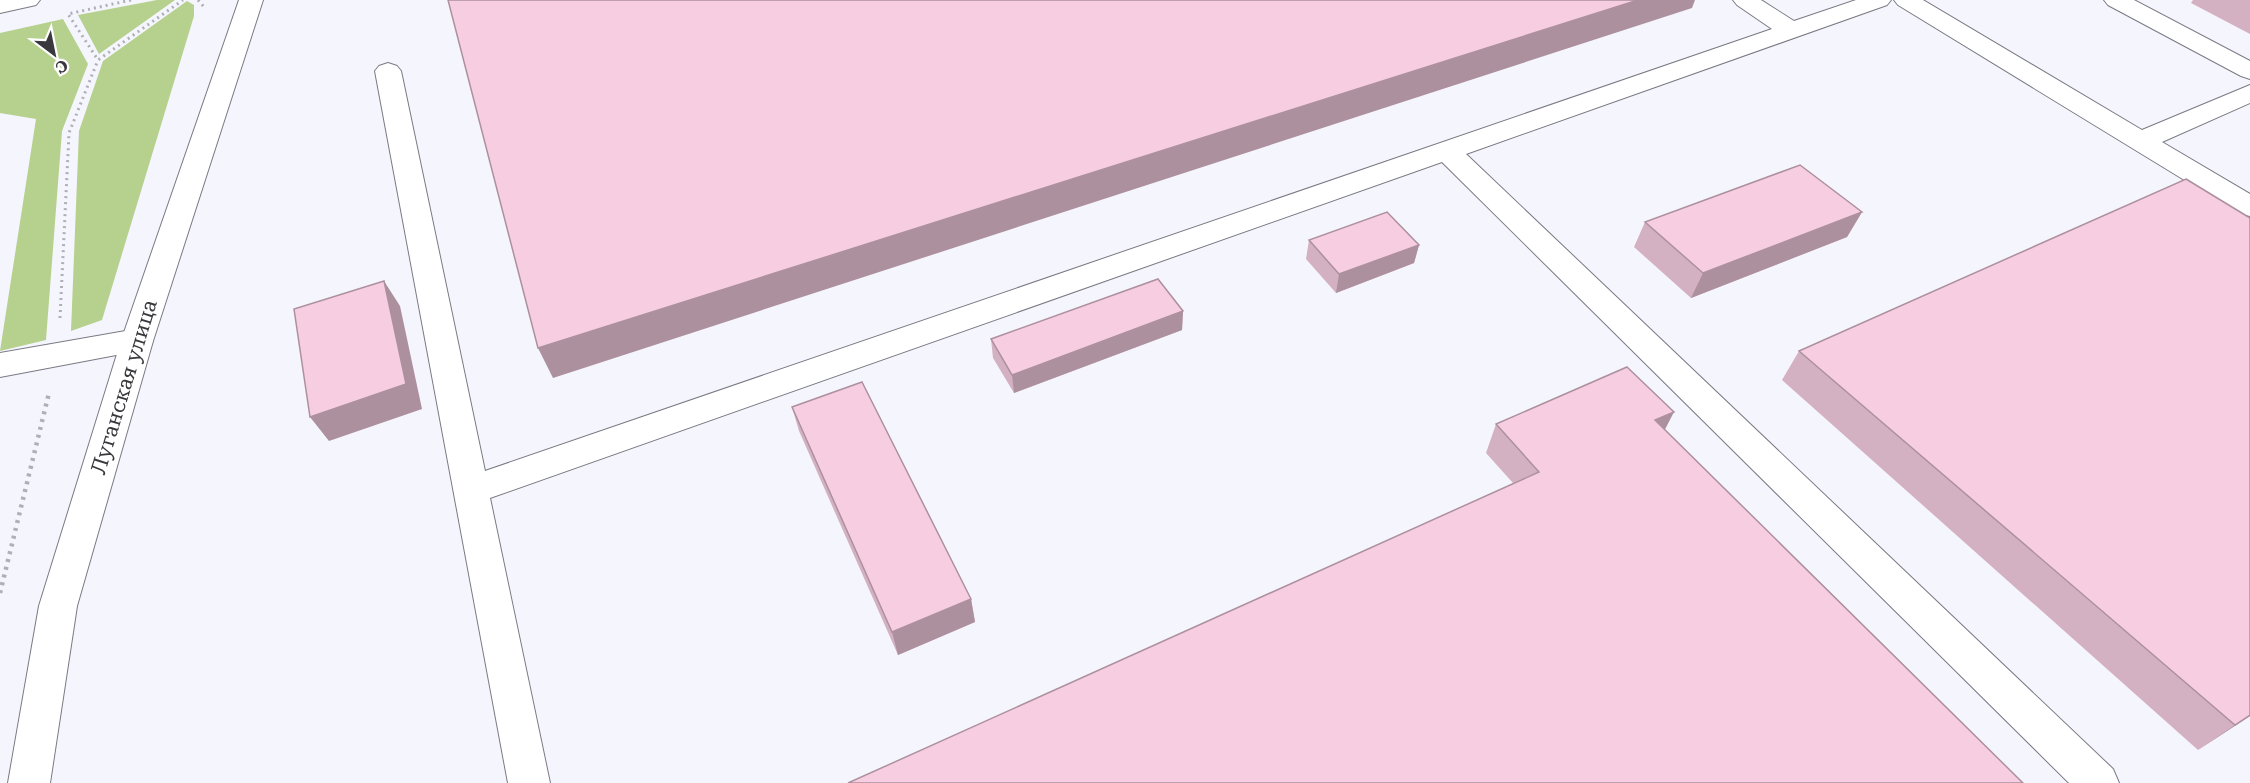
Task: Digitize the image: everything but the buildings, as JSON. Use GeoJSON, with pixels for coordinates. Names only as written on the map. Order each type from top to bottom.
{"type":"FeatureCollection","features":[{"type":"Feature","properties":{"kind":"main road"},"geometry":{"type":"LineString","coordinates":[[0,6],[28,0]]}},
{"type":"Feature","properties":{"kind":"main road","name":"Луганская улица"},"geometry":{"type":"LineString","coordinates":[[29,783],[58,606],[137,341],[250,0]]}},
{"type":"Feature","properties":{"kind":"main road"},"geometry":{"type":"LineString","coordinates":[[1745,0],[1791,30]]}},
{"type":"Feature","properties":{"kind":"main road"},"geometry":{"type":"LineString","coordinates":[[471,490],[1879,0]]}},
{"type":"Feature","properties":{"kind":"main road"},"geometry":{"type":"LineString","coordinates":[[1906,0],[2250,207]]}},
{"type":"Feature","properties":{"kind":"main road"},"geometry":{"type":"LineString","coordinates":[[2116,0],[2250,71]]}},
{"type":"Feature","properties":{"kind":"main road"},"geometry":{"type":"LineString","coordinates":[[388,71],[529,783]]}},
{"type":"Feature","properties":{"kind":"main road"},"geometry":{"type":"LineString","coordinates":[[2140,141],[2250,93]]}},
{"type":"Feature","properties":{"kind":"main road"},"geometry":{"type":"LineString","coordinates":[[1446,150],[2098,783]]}},
{"type":"Feature","properties":{"kind":"main road"},"geometry":{"type":"LineString","coordinates":[[0,365],[137,341]]}},
{"type":"Feature","properties":{"kind":"path"},"geometry":{"type":"LineString","coordinates":[[131,0],[68,14],[98,60],[183,0]]}},
{"type":"Feature","properties":{"kind":"path"},"geometry":{"type":"LineString","coordinates":[[198,0],[204,7]]}},
{"type":"Feature","properties":{"kind":"green space"},"geometry":{"type":"Polygon","coordinates":[[[157,0],[175,0],[99,54],[78,15],[157,0]]]}},
{"type":"Feature","properties":{"kind":"green space"},"geometry":{"type":"Polygon","coordinates":[[[187,1],[194,5],[194,16],[102,320],[71,331],[79,131],[103,61],[187,1]]]}},
{"type":"Feature","properties":{"kind":"green space"},"geometry":{"type":"Polygon","coordinates":[[[63,19],[88,64],[62,131],[46,340],[0,351],[36,119],[0,113],[0,33],[63,19]]]}}]}
